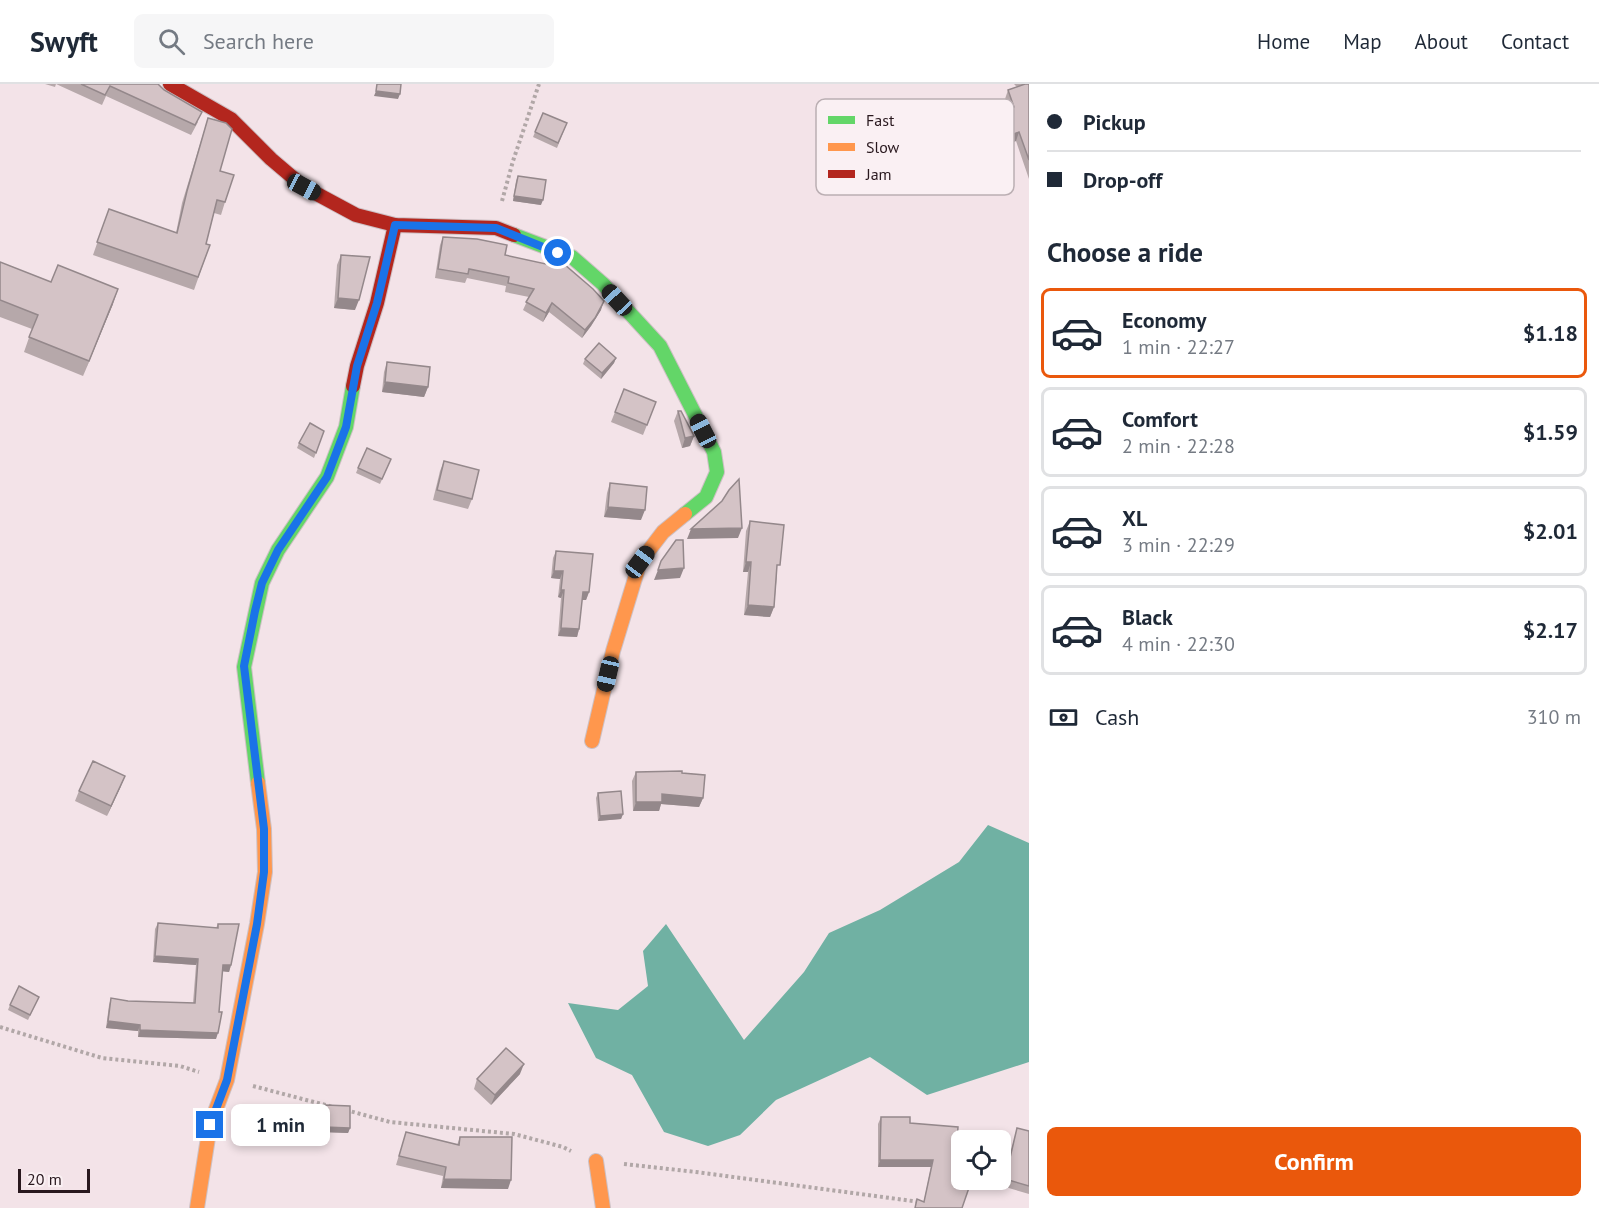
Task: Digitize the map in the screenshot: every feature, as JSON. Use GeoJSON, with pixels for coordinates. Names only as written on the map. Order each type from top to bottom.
{"type":"FeatureCollection","features":[{"type":"Feature","properties":{"kind":"street"},"geometry":{"type":"LineString","coordinates":[[170,84],[231,119],[271,159],[304,187],[356,215],[395,225],[496,228],[573,257],[603,284],[660,346],[714,452],[717,472],[706,496],[663,532],[640,562],[613,651],[592,741]]}},
{"type":"Feature","properties":{"kind":"street"},"geometry":{"type":"LineString","coordinates":[[197,1208],[210,1125],[227,1080],[257,924],[264,872],[264,829],[244,666],[262,583],[278,550],[327,477],[346,427],[357,366],[377,303],[395,225]]}},
{"type":"Feature","properties":{"kind":"street"},"geometry":{"type":"LineString","coordinates":[[596,1161],[603,1208]]}},
{"type":"Feature","properties":{"kind":"path"},"geometry":{"type":"LineString","coordinates":[[496,228],[513,161],[539,84]]}},
{"type":"Feature","properties":{"kind":"path"},"geometry":{"type":"LineString","coordinates":[[0,1027],[102,1058],[180,1066],[390,1122],[514,1134],[563,1147],[596,1161],[685,1170],[922,1202]]}},
{"type":"Feature","properties":{"kind":"shaded area"},"geometry":{"type":"Polygon","coordinates":[[[988,825],[1029,843],[1029,1062],[927,1095],[870,1057],[776,1100],[740,1135],[708,1146],[664,1132],[632,1075],[596,1058],[568,1003],[618,1010],[648,986],[643,951],[666,924],[744,1040],[804,972],[829,933],[880,910],[959,862],[988,825]]]}},
{"type":"Feature","properties":{"kind":"building"},"geometry":{"type":"Polygon","coordinates":[[[81,84],[158,84],[164,90],[202,112],[195,125],[110,86],[105,95],[81,84]]]}},
{"type":"Feature","properties":{"kind":"building"},"geometry":{"type":"Polygon","coordinates":[[[377,84],[401,84],[400,94],[376,91],[377,84]]]}},
{"type":"Feature","properties":{"kind":"building"},"geometry":{"type":"Polygon","coordinates":[[[1029,84],[1029,160],[1019,132],[1014,134],[1014,99],[1011,99],[1008,90],[1029,84]]]}},
{"type":"Feature","properties":{"kind":"building"},"geometry":{"type":"Polygon","coordinates":[[[543,113],[567,123],[558,143],[535,132],[543,113]]]}},
{"type":"Feature","properties":{"kind":"building"},"geometry":{"type":"Polygon","coordinates":[[[208,118],[226,123],[232,129],[220,171],[234,175],[225,202],[217,200],[206,244],[210,245],[198,277],[97,242],[109,209],[177,233],[208,118]]]}},
{"type":"Feature","properties":{"kind":"building"},"geometry":{"type":"Polygon","coordinates":[[[518,176],[546,180],[543,200],[514,196],[518,176]]]}},
{"type":"Feature","properties":{"kind":"building"},"geometry":{"type":"Polygon","coordinates":[[[443,237],[477,239],[507,245],[505,255],[555,266],[557,262],[565,265],[604,301],[585,330],[552,303],[546,313],[526,302],[534,289],[508,283],[509,277],[469,269],[468,274],[438,269],[443,237]]]}},
{"type":"Feature","properties":{"kind":"building"},"geometry":{"type":"Polygon","coordinates":[[[341,255],[370,257],[359,300],[338,298],[341,255]]]}},
{"type":"Feature","properties":{"kind":"building"},"geometry":{"type":"Polygon","coordinates":[[[0,262],[51,282],[58,265],[118,289],[89,361],[29,337],[38,315],[0,300],[0,262]]]}},
{"type":"Feature","properties":{"kind":"building"},"geometry":{"type":"Polygon","coordinates":[[[599,343],[616,358],[602,373],[585,359],[599,343]]]}},
{"type":"Feature","properties":{"kind":"building"},"geometry":{"type":"Polygon","coordinates":[[[387,362],[430,367],[428,387],[385,382],[387,362]]]}},
{"type":"Feature","properties":{"kind":"building"},"geometry":{"type":"Polygon","coordinates":[[[624,389],[656,402],[647,425],[615,412],[624,389]]]}},
{"type":"Feature","properties":{"kind":"building"},"geometry":{"type":"Polygon","coordinates":[[[678,411],[681,411],[694,436],[685,438],[678,411]]]}},
{"type":"Feature","properties":{"kind":"building"},"geometry":{"type":"Polygon","coordinates":[[[310,423],[324,431],[316,453],[299,443],[310,423]]]}},
{"type":"Feature","properties":{"kind":"building"},"geometry":{"type":"Polygon","coordinates":[[[367,448],[391,459],[382,479],[358,468],[367,448]]]}},
{"type":"Feature","properties":{"kind":"building"},"geometry":{"type":"Polygon","coordinates":[[[444,461],[479,470],[472,499],[437,490],[444,461]]]}},
{"type":"Feature","properties":{"kind":"building"},"geometry":{"type":"Polygon","coordinates":[[[739,479],[742,528],[691,529],[722,501],[739,479]]]}},
{"type":"Feature","properties":{"kind":"building"},"geometry":{"type":"Polygon","coordinates":[[[610,483],[647,487],[645,510],[608,507],[610,483]]]}},
{"type":"Feature","properties":{"kind":"building"},"geometry":{"type":"Polygon","coordinates":[[[750,521],[784,525],[780,565],[777,565],[774,607],[748,605],[751,562],[746,562],[750,521]]]}},
{"type":"Feature","properties":{"kind":"building"},"geometry":{"type":"Polygon","coordinates":[[[676,540],[683,540],[684,568],[658,570],[661,561],[676,540]]]}},
{"type":"Feature","properties":{"kind":"building"},"geometry":{"type":"Polygon","coordinates":[[[556,551],[593,554],[589,592],[583,592],[579,629],[561,628],[563,571],[554,571],[556,551]]]}},
{"type":"Feature","properties":{"kind":"building"},"geometry":{"type":"Polygon","coordinates":[[[93,761],[125,776],[111,806],[79,791],[93,761]]]}},
{"type":"Feature","properties":{"kind":"building"},"geometry":{"type":"Polygon","coordinates":[[[682,771],[682,773],[705,775],[703,798],[662,794],[662,802],[636,802],[636,772],[682,771]]]}},
{"type":"Feature","properties":{"kind":"building"},"geometry":{"type":"Polygon","coordinates":[[[621,791],[623,814],[600,816],[598,793],[621,791]]]}},
{"type":"Feature","properties":{"kind":"building"},"geometry":{"type":"Polygon","coordinates":[[[158,923],[218,928],[218,924],[239,924],[231,965],[223,965],[219,1012],[222,1012],[218,1033],[140,1030],[140,1025],[108,1021],[111,998],[128,1001],[195,1003],[198,959],[155,956],[158,923]]]}},
{"type":"Feature","properties":{"kind":"building"},"geometry":{"type":"Polygon","coordinates":[[[19,986],[39,997],[30,1015],[10,1005],[19,986]]]}},
{"type":"Feature","properties":{"kind":"building"},"geometry":{"type":"Polygon","coordinates":[[[506,1048],[524,1064],[495,1095],[477,1079],[506,1048]]]}},
{"type":"Feature","properties":{"kind":"building"},"geometry":{"type":"Polygon","coordinates":[[[325,1105],[350,1106],[350,1128],[324,1127],[325,1105]]]}},
{"type":"Feature","properties":{"kind":"building"},"geometry":{"type":"Polygon","coordinates":[[[881,1117],[910,1117],[910,1123],[958,1127],[958,1130],[951,1130],[951,1190],[968,1190],[962,1208],[915,1208],[917,1199],[924,1202],[933,1160],[880,1160],[881,1117]]]}},
{"type":"Feature","properties":{"kind":"building"},"geometry":{"type":"Polygon","coordinates":[[[1017,1128],[1029,1131],[1029,1186],[1011,1181],[1011,1154],[1017,1128]]]}},
{"type":"Feature","properties":{"kind":"building"},"geometry":{"type":"Polygon","coordinates":[[[406,1132],[459,1145],[460,1137],[512,1137],[511,1180],[444,1179],[446,1167],[399,1156],[406,1132]]]}},
{"type":"Feature","properties":{"kind":"traffic: fast"},"geometry":{"type":"LineString","coordinates":[[514,235],[572,257],[603,284],[660,346],[714,452],[717,472],[706,497],[685,514]]}},
{"type":"Feature","properties":{"kind":"traffic: fast"},"geometry":{"type":"LineString","coordinates":[[258,783],[244,667],[262,583],[278,550],[327,477],[346,427],[353,386]]}},
{"type":"Feature","properties":{"kind":"traffic: slow"},"geometry":{"type":"LineString","coordinates":[[592,741],[613,651],[640,562],[663,532],[685,514]]}},
{"type":"Feature","properties":{"kind":"traffic: slow"},"geometry":{"type":"LineString","coordinates":[[197,1208],[210,1125],[227,1080],[265,872],[264,829],[258,783]]}},
{"type":"Feature","properties":{"kind":"traffic: slow"},"geometry":{"type":"LineString","coordinates":[[596,1161],[603,1208]]}},
{"type":"Feature","properties":{"kind":"traffic: jam"},"geometry":{"type":"LineString","coordinates":[[170,84],[231,119],[271,159],[304,187],[356,215],[395,225],[496,228],[514,235]]}},
{"type":"Feature","properties":{"kind":"traffic: jam"},"geometry":{"type":"LineString","coordinates":[[353,386],[377,303],[395,225]]}},
{"type":"Feature","properties":{"kind":"route"},"geometry":{"type":"LineString","coordinates":[[210,1125],[227,1080],[257,924],[264,872],[264,829],[244,666],[255,611],[262,583],[278,550],[327,477],[346,427],[357,366],[377,303],[395,225],[496,228],[558,253]]}}]}
